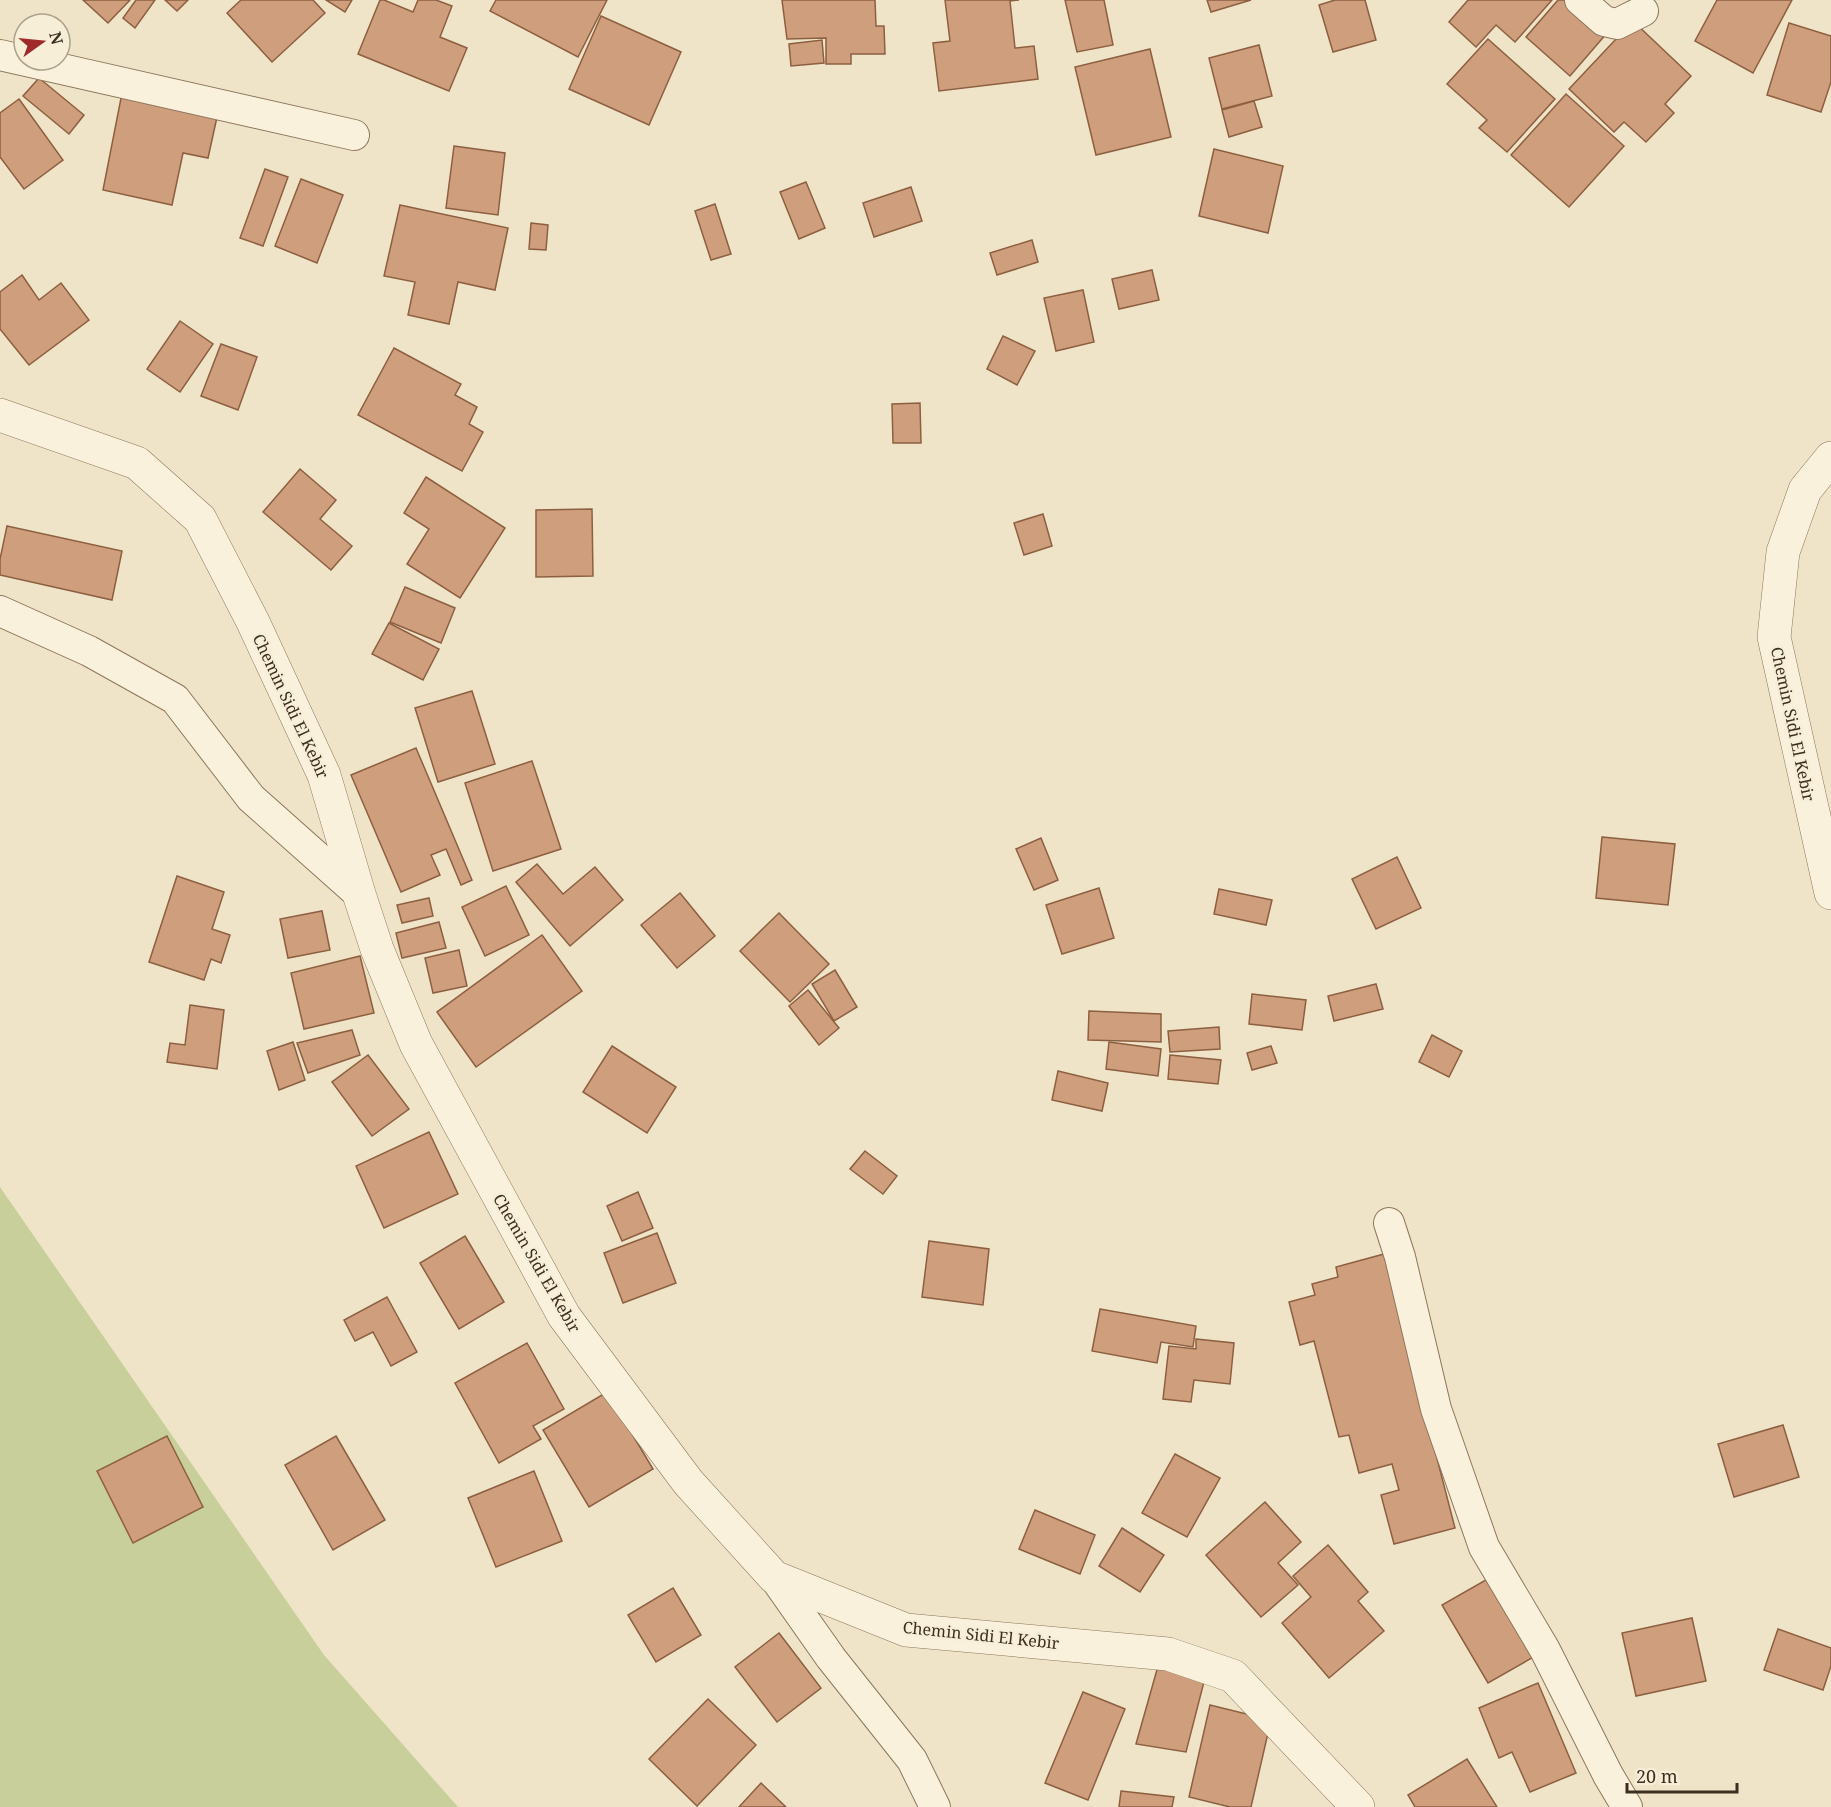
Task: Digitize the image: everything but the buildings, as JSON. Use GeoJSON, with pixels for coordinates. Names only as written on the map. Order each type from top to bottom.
{"type":"FeatureCollection","features":[{"type":"Feature","properties":{"kind":"street"},"geometry":{"type":"LineString","coordinates":[[1580,0],[1604,21],[1617,24],[1643,11]]}},
{"type":"Feature","properties":{"kind":"street"},"geometry":{"type":"LineString","coordinates":[[0,55],[354,135]]}},
{"type":"Feature","properties":{"kind":"street","name":"Chemin Sidi El Kebir"},"geometry":{"type":"LineString","coordinates":[[0,415],[137,463],[200,519],[253,622],[324,775],[376,949],[417,1044],[564,1316],[688,1482],[774,1577],[906,1630],[1168,1653],[1233,1676],[1358,1807]]}},
{"type":"Feature","properties":{"kind":"street","name":"Chemin Sidi El Kebir"},"geometry":{"type":"LineString","coordinates":[[1831,458],[1805,490],[1783,552],[1774,637],[1831,893]]}},
{"type":"Feature","properties":{"kind":"street"},"geometry":{"type":"LineString","coordinates":[[0,611],[89,651],[175,699],[251,798],[359,894]]}},
{"type":"Feature","properties":{"kind":"street"},"geometry":{"type":"LineString","coordinates":[[1389,1223],[1400,1257],[1436,1409],[1484,1547],[1545,1650],[1608,1775],[1627,1807]]}},
{"type":"Feature","properties":{"kind":"street"},"geometry":{"type":"LineString","coordinates":[[774,1577],[831,1658],[912,1760],[935,1807]]}},
{"type":"Feature","properties":{"kind":"green space"},"geometry":{"type":"Polygon","coordinates":[[[0,1187],[324,1655],[458,1807],[0,1807],[0,1187]]]}}]}
